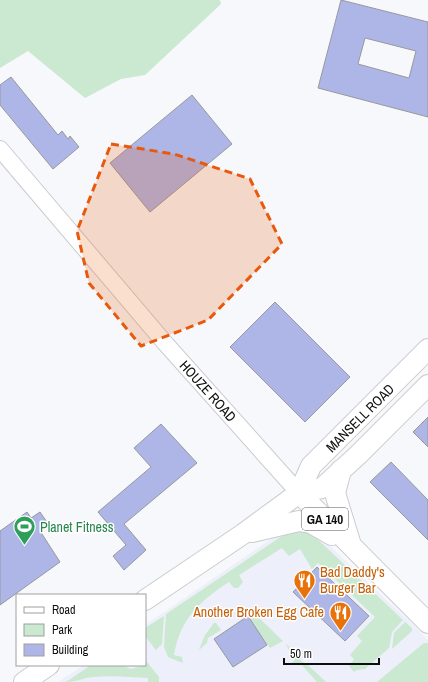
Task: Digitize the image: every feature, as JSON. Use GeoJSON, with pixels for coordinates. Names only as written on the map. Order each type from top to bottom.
{"type":"FeatureCollection","features":[{"type":"Feature","properties":{"kind":"main road","name":"MANSELL ROAD"},"geometry":{"type":"LineString","coordinates":[[298,493],[311,466],[428,349]]}},
{"type":"Feature","properties":{"kind":"main road","name":"MANSELL ROAD"},"geometry":{"type":"LineString","coordinates":[[146,599],[243,534],[298,493],[322,488],[428,385]]}},
{"type":"Feature","properties":{"kind":"main road"},"geometry":{"type":"LineString","coordinates":[[342,470],[335,493],[351,546]]}},
{"type":"Feature","properties":{"kind":"main road","name":"HOUZE ROAD"},"geometry":{"type":"LineString","coordinates":[[298,493],[428,623]]}},
{"type":"Feature","properties":{"kind":"main road"},"geometry":{"type":"LineString","coordinates":[[243,534],[299,521],[311,523],[351,546]]}},
{"type":"Feature","properties":{"kind":"main road"},"geometry":{"type":"LineString","coordinates":[[24,682],[48,666]]}},
{"type":"Feature","properties":{"kind":"street","name":"HOUZE ROAD"},"geometry":{"type":"LineString","coordinates":[[0,149],[165,343],[298,493]]}},
{"type":"Feature","properties":{"kind":"highlighted area"},"geometry":{"type":"Polygon","coordinates":[[[111,144],[174,154],[250,179],[282,244],[208,320],[141,346],[89,283],[77,231],[111,144]]]}},
{"type":"Feature","properties":{"kind":"shaded area"},"geometry":{"type":"Polygon","coordinates":[[[280,533],[316,533],[428,640],[428,682],[58,682],[82,666],[146,666],[146,624],[280,533]]]}},
{"type":"Feature","properties":{"kind":"green space"},"geometry":{"type":"Polygon","coordinates":[[[0,0],[220,0],[221,4],[145,75],[121,79],[85,98],[28,51],[0,68],[0,0]]]}},
{"type":"Feature","properties":{"kind":"green space"},"geometry":{"type":"Polygon","coordinates":[[[296,530],[311,533],[403,620],[392,632],[389,648],[365,669],[354,672],[349,666],[354,659],[350,655],[362,641],[357,636],[375,617],[318,563],[312,569],[300,549],[289,556],[282,548],[239,575],[243,582],[238,588],[234,588],[229,582],[200,604],[186,621],[177,642],[174,655],[182,657],[183,663],[168,657],[164,647],[166,614],[282,536],[296,530]]]}},
{"type":"Feature","properties":{"kind":"green space"},"geometry":{"type":"Polygon","coordinates":[[[254,613],[283,641],[270,648],[248,617],[254,613]]]}},
{"type":"Feature","properties":{"kind":"green space"},"geometry":{"type":"Polygon","coordinates":[[[164,616],[162,644],[156,650],[146,637],[146,627],[164,616]]]}},
{"type":"Feature","properties":{"kind":"green space"},"geometry":{"type":"Polygon","coordinates":[[[405,622],[412,628],[412,631],[392,649],[394,633],[405,622]]]}},
{"type":"Feature","properties":{"kind":"green space"},"geometry":{"type":"Polygon","coordinates":[[[214,623],[216,623],[221,630],[208,638],[207,643],[199,650],[205,635],[214,623]]]}},
{"type":"Feature","properties":{"kind":"green space"},"geometry":{"type":"Polygon","coordinates":[[[285,643],[299,656],[301,661],[307,664],[326,682],[317,682],[301,664],[289,665],[295,660],[285,643]]]}},
{"type":"Feature","properties":{"kind":"green space"},"geometry":{"type":"Polygon","coordinates":[[[424,643],[428,643],[428,682],[377,682],[424,643]]]}},
{"type":"Feature","properties":{"kind":"green space"},"geometry":{"type":"Polygon","coordinates":[[[147,662],[159,677],[159,682],[148,682],[148,678],[107,676],[66,682],[90,666],[124,666],[131,669],[146,666],[147,662]]]}},
{"type":"Feature","properties":{"kind":"building"},"geometry":{"type":"Polygon","coordinates":[[[341,0],[428,22],[428,117],[318,88],[341,0]],[[365,38],[358,64],[409,78],[416,51],[365,38]]]}},
{"type":"Feature","properties":{"kind":"building"},"geometry":{"type":"Polygon","coordinates":[[[11,77],[58,135],[62,131],[68,139],[70,136],[79,147],[53,169],[0,105],[0,85],[11,77]]]}},
{"type":"Feature","properties":{"kind":"building"},"geometry":{"type":"Polygon","coordinates":[[[192,95],[232,144],[150,212],[110,163],[192,95]]]}},
{"type":"Feature","properties":{"kind":"building"},"geometry":{"type":"Polygon","coordinates":[[[275,302],[350,377],[305,422],[230,347],[275,302]]]}},
{"type":"Feature","properties":{"kind":"building"},"geometry":{"type":"Polygon","coordinates":[[[428,417],[428,447],[413,432],[428,417]]]}},
{"type":"Feature","properties":{"kind":"building"},"geometry":{"type":"Polygon","coordinates":[[[161,424],[197,463],[124,524],[146,550],[124,570],[113,556],[126,545],[98,512],[151,467],[134,448],[161,424]]]}},
{"type":"Feature","properties":{"kind":"building"},"geometry":{"type":"Polygon","coordinates":[[[391,462],[428,500],[428,540],[370,482],[391,462]]]}},
{"type":"Feature","properties":{"kind":"building","name":"Planet Fitness"},"geometry":{"type":"Polygon","coordinates":[[[27,512],[31,518],[40,512],[49,525],[40,531],[60,562],[0,605],[0,531],[27,512]]]}},
{"type":"Feature","properties":{"kind":"building"},"geometry":{"type":"Polygon","coordinates":[[[317,567],[369,616],[345,641],[293,592],[317,567]]]}},
{"type":"Feature","properties":{"kind":"building"},"geometry":{"type":"Polygon","coordinates":[[[248,616],[267,645],[233,667],[214,639],[248,616]]]}},
{"type":"Feature","properties":{"kind":"place","name":"Planet Fitness"},"geometry":{"type":"Point","coordinates":[25,546]}},
{"type":"Feature","properties":{"kind":"place","name":"Bad Daddy's Burger Bar"},"geometry":{"type":"Point","coordinates":[305,600]}},
{"type":"Feature","properties":{"kind":"place","name":"Another Broken Egg Cafe"},"geometry":{"type":"Point","coordinates":[340,632]}}]}
